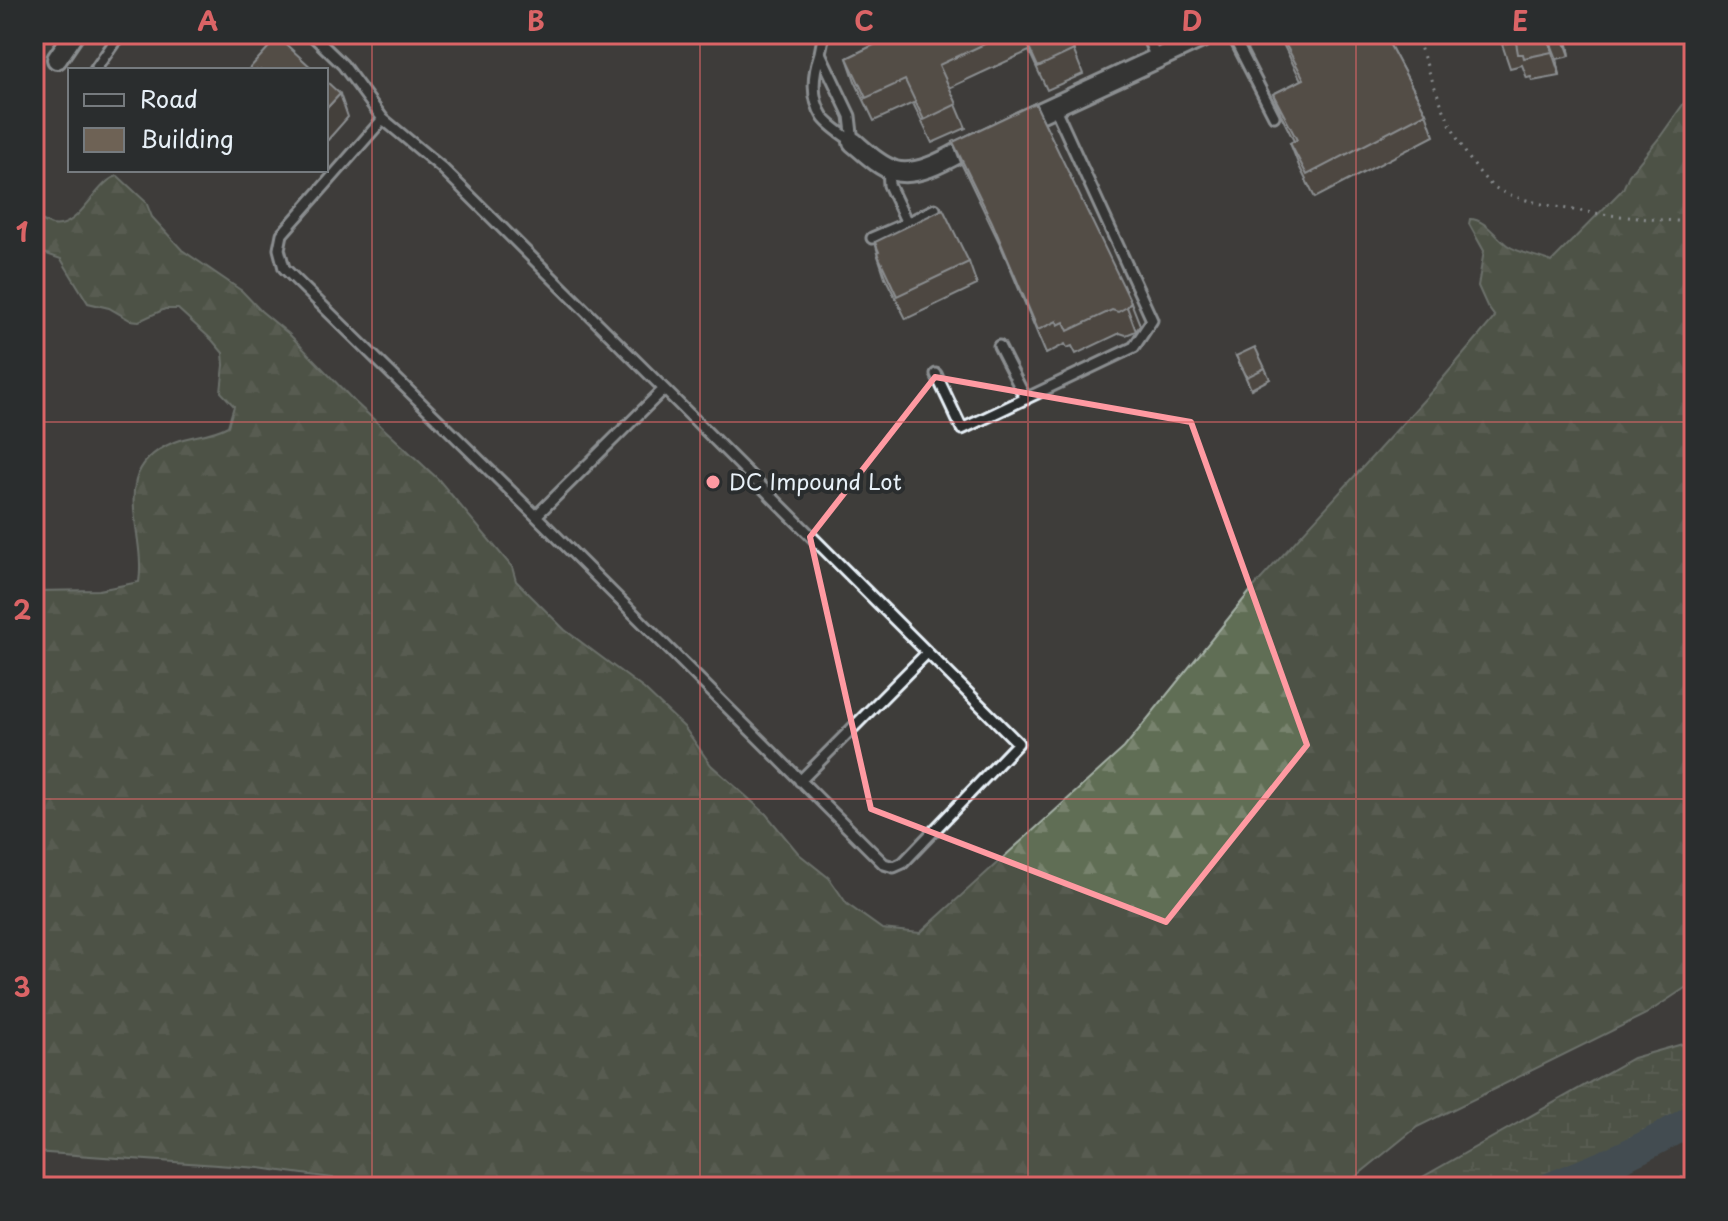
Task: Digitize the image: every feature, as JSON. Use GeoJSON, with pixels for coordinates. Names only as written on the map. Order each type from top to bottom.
{"type":"FeatureCollection","features":[{"type":"Feature","properties":{"kind":"street"},"geometry":{"type":"LineString","coordinates":[[57,59],[74,34]]}},
{"type":"Feature","properties":{"kind":"street"},"geometry":{"type":"LineString","coordinates":[[853,142],[872,158],[896,171],[922,169],[1210,34]]}},
{"type":"Feature","properties":{"kind":"lane"},"geometry":{"type":"LineString","coordinates":[[96,68],[120,34]]}},
{"type":"Feature","properties":{"kind":"lane"},"geometry":{"type":"LineString","coordinates":[[311,34],[343,65],[383,119],[442,168],[1018,743],[903,863],[894,867],[884,864],[284,268],[279,249],[282,234],[383,119]]}},
{"type":"Feature","properties":{"kind":"lane"},"geometry":{"type":"LineString","coordinates":[[1146,34],[1156,58]]}},
{"type":"Feature","properties":{"kind":"lane"},"geometry":{"type":"LineString","coordinates":[[1232,34],[1274,116]]}},
{"type":"Feature","properties":{"kind":"lane"},"geometry":{"type":"LineString","coordinates":[[824,35],[815,70],[814,91],[823,118],[853,142]]}},
{"type":"Feature","properties":{"kind":"lane"},"geometry":{"type":"LineString","coordinates":[[820,53],[850,116],[853,142]]}},
{"type":"Feature","properties":{"kind":"lane"},"geometry":{"type":"LineString","coordinates":[[936,374],[962,429],[1134,347],[1152,320],[1054,106]]}},
{"type":"Feature","properties":{"kind":"lane"},"geometry":{"type":"LineString","coordinates":[[888,167],[889,185],[907,223]]}},
{"type":"Feature","properties":{"kind":"lane"},"geometry":{"type":"LineString","coordinates":[[872,238],[935,209]]}},
{"type":"Feature","properties":{"kind":"lane"},"geometry":{"type":"LineString","coordinates":[[999,346],[1026,399]]}},
{"type":"Feature","properties":{"kind":"lane"},"geometry":{"type":"LineString","coordinates":[[536,516],[664,389]]}},
{"type":"Feature","properties":{"kind":"lane"},"geometry":{"type":"LineString","coordinates":[[800,781],[927,653]]}},
{"type":"Feature","properties":{"kind":"path"},"geometry":{"type":"LineString","coordinates":[[1415,34],[1458,141],[1490,183],[1501,191],[1544,204],[1632,218],[1694,222]]}},
{"type":"Feature","properties":{"kind":"path"},"geometry":{"type":"LineString","coordinates":[[1668,1187],[1694,1170]]}},
{"type":"Feature","properties":{"kind":"highlighted area"},"geometry":{"type":"Polygon","coordinates":[[[935,377],[1191,422],[1307,745],[1166,922],[871,809],[810,537],[935,377]]]}},
{"type":"Feature","properties":{"kind":"green space"},"geometry":{"type":"Polygon","coordinates":[[[1694,89],[1694,982],[1646,1014],[1417,1127],[1343,1187],[398,1187],[259,1168],[34,1152],[34,591],[99,590],[139,582],[134,503],[135,485],[141,469],[153,454],[174,442],[228,426],[234,406],[221,392],[223,353],[212,340],[178,309],[165,309],[139,321],[88,303],[61,259],[41,252],[34,258],[34,217],[52,225],[62,225],[79,213],[102,186],[118,176],[146,202],[152,217],[182,250],[242,291],[438,479],[512,567],[516,581],[565,630],[644,689],[684,727],[711,765],[766,814],[799,854],[829,878],[847,904],[882,929],[920,933],[1124,748],[1252,589],[1495,317],[1478,286],[1484,251],[1469,224],[1470,219],[1485,225],[1512,248],[1551,262],[1623,189],[1629,175],[1694,89]]]}},
{"type":"Feature","properties":{"kind":"green space"},"geometry":{"type":"Polygon","coordinates":[[[1686,1043],[1692,1099],[1661,1140],[1577,1187],[1405,1187],[1633,1058],[1686,1043]]]}},
{"type":"Feature","properties":{"kind":"water"},"geometry":{"type":"Polygon","coordinates":[[[34,1177],[135,1187],[34,1187],[34,1177]]]}},
{"type":"Feature","properties":{"kind":"building"},"geometry":{"type":"Polygon","coordinates":[[[881,34],[1006,34],[939,65],[957,104],[924,120],[905,80],[866,98],[847,58],[884,40],[881,34]]]}},
{"type":"Feature","properties":{"kind":"building"},"geometry":{"type":"Polygon","coordinates":[[[1023,34],[1067,34],[1074,50],[1038,67],[1023,34]]]}},
{"type":"Feature","properties":{"kind":"building"},"geometry":{"type":"Polygon","coordinates":[[[1280,34],[1384,34],[1426,113],[1307,175],[1290,143],[1297,140],[1273,94],[1304,79],[1280,34]]]}},
{"type":"Feature","properties":{"kind":"building"},"geometry":{"type":"Polygon","coordinates":[[[1500,34],[1556,34],[1548,36],[1552,52],[1524,58],[1523,54],[1518,54],[1516,42],[1502,44],[1500,34]]]}},
{"type":"Feature","properties":{"kind":"building"},"geometry":{"type":"Polygon","coordinates":[[[278,37],[312,68],[250,68],[278,37]]]}},
{"type":"Feature","properties":{"kind":"building"},"geometry":{"type":"Polygon","coordinates":[[[328,83],[340,94],[328,107],[328,83]]]}},
{"type":"Feature","properties":{"kind":"building"},"geometry":{"type":"Polygon","coordinates":[[[1035,103],[1131,302],[1118,312],[1112,310],[1068,331],[1064,322],[1058,325],[1057,321],[1038,330],[992,222],[953,142],[1035,103]]]}},
{"type":"Feature","properties":{"kind":"building"},"geometry":{"type":"Polygon","coordinates":[[[943,209],[969,262],[897,296],[875,242],[943,209]]]}},
{"type":"Feature","properties":{"kind":"building"},"geometry":{"type":"Polygon","coordinates":[[[1255,347],[1265,368],[1247,377],[1236,356],[1255,347]]]}},
{"type":"Feature","properties":{"kind":"waterway"},"geometry":{"type":"LineString","coordinates":[[1551,1187],[1642,1147],[1694,1118]]}},
{"type":"Feature","properties":{"kind":"place","name":"DC Impound Lot"},"geometry":{"type":"Point","coordinates":[713,482]}}]}
